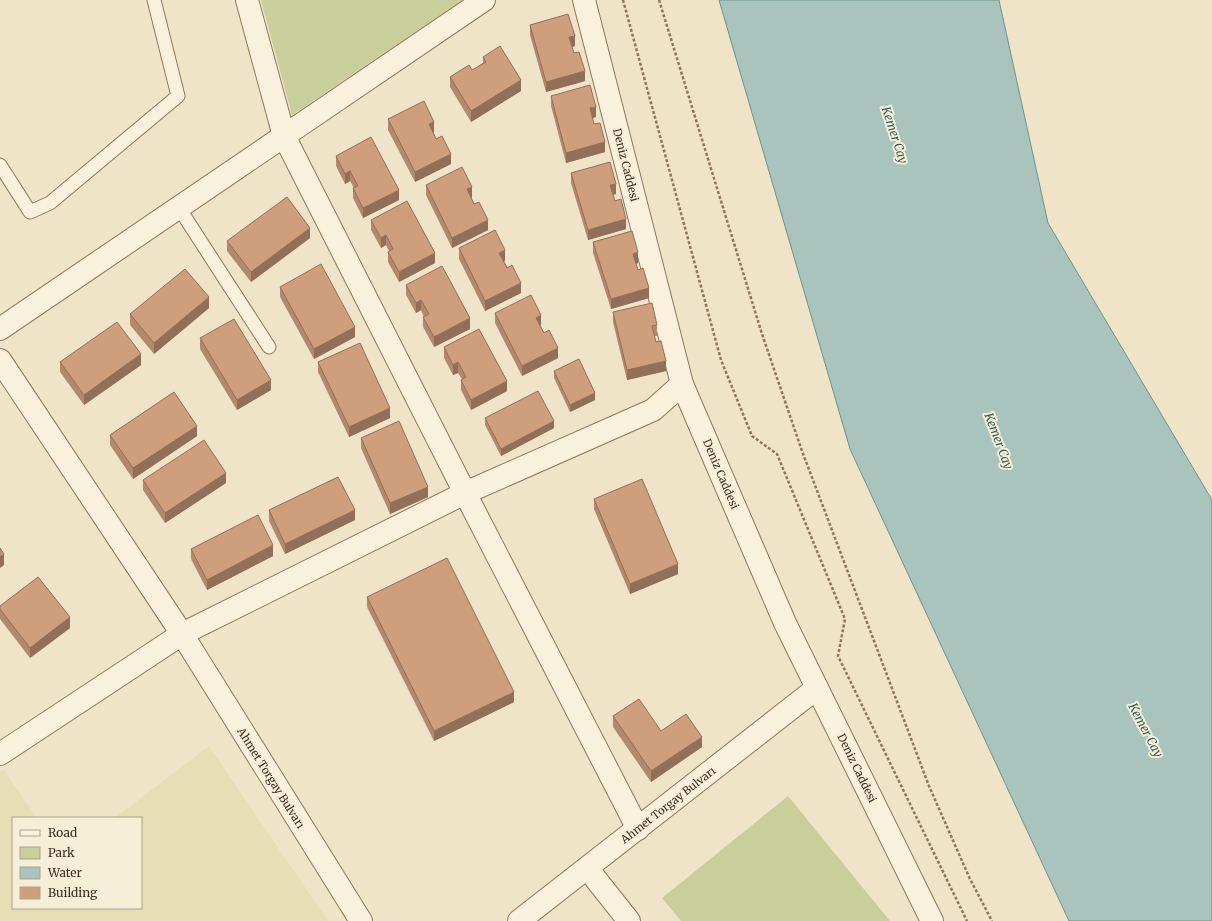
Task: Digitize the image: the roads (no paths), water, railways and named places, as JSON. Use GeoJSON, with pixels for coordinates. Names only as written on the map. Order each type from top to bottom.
{"type":"FeatureCollection","features":[{"type":"Feature","properties":{"kind":"street"},"geometry":{"type":"LineString","coordinates":[[247,0],[284,136],[465,493],[638,829]]}},
{"type":"Feature","properties":{"kind":"street"},"geometry":{"type":"LineString","coordinates":[[0,329],[484,0]]}},
{"type":"Feature","properties":{"kind":"street","name":"Deniz Caddesi"},"geometry":{"type":"LineString","coordinates":[[584,0],[682,384],[785,623],[932,921]]}},
{"type":"Feature","properties":{"kind":"street","name":"Ahmet Torgay Bulvarı"},"geometry":{"type":"LineString","coordinates":[[0,360],[182,634],[361,921]]}},
{"type":"Feature","properties":{"kind":"street"},"geometry":{"type":"LineString","coordinates":[[0,754],[182,634],[465,493],[653,410],[682,384]]}},
{"type":"Feature","properties":{"kind":"street","name":"Ahmet Torgay Bulvarı"},"geometry":{"type":"LineString","coordinates":[[519,921],[817,688]]}},
{"type":"Feature","properties":{"kind":"street"},"geometry":{"type":"LineString","coordinates":[[587,868],[628,921]]}},
{"type":"Feature","properties":{"kind":"lane"},"geometry":{"type":"LineString","coordinates":[[0,165],[30,212],[50,203],[178,96],[154,0]]}},
{"type":"Feature","properties":{"kind":"lane"},"geometry":{"type":"LineString","coordinates":[[179,208],[269,347]]}},
{"type":"Feature","properties":{"kind":"water","name":"Kemer Cay"},"geometry":{"type":"Polygon","coordinates":[[[719,0],[999,0],[1048,223],[1212,500],[1212,921],[1069,921],[850,449],[719,0]]]}}]}
